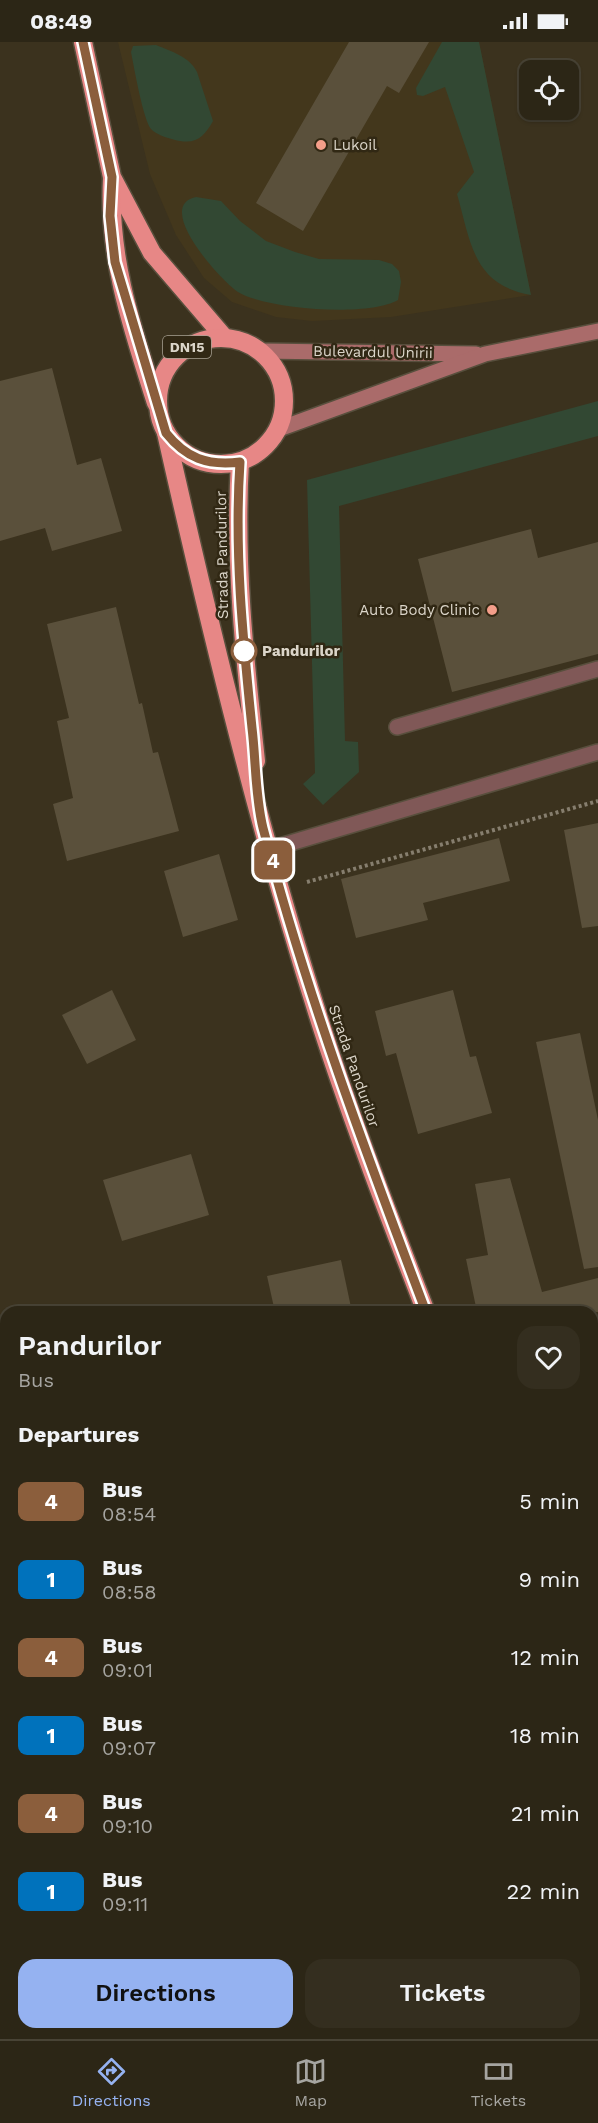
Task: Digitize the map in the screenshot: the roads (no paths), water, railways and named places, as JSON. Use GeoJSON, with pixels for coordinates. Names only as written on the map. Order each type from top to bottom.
{"type":"FeatureCollection","features":[{"type":"Feature","properties":{"kind":"highway","name":"DN15"},"geometry":{"type":"LineString","coordinates":[[83,42],[112,177],[110,216],[115,262],[159,413],[166,433],[179,449],[198,460],[218,465],[240,462],[256,455],[269,444],[279,429],[285,408],[284,387],[276,367],[261,351],[244,341],[224,337],[205,339],[188,347],[173,359],[160,385],[159,413]]}},
{"type":"Feature","properties":{"kind":"highway","name":"DN15"},"geometry":{"type":"LineString","coordinates":[[112,177],[152,253],[224,337]]}},
{"type":"Feature","properties":{"kind":"highway","name":"Strada Pandurilor"},"geometry":{"type":"LineString","coordinates":[[166,433],[262,826],[316,1008],[352,1118],[424,1306]]}},
{"type":"Feature","properties":{"kind":"highway","name":"Strada Pandurilor"},"geometry":{"type":"LineString","coordinates":[[240,462],[237,528],[240,615],[262,826]]}},
{"type":"Feature","properties":{"kind":"main road","name":"Bulevardul Unirii"},"geometry":{"type":"LineString","coordinates":[[279,429],[485,354],[598,331]]}},
{"type":"Feature","properties":{"kind":"main road","name":"Bulevardul Unirii"},"geometry":{"type":"LineString","coordinates":[[261,351],[485,354]]}},
{"type":"Feature","properties":{"kind":"street"},"geometry":{"type":"LineString","coordinates":[[397,727],[598,669]]}},
{"type":"Feature","properties":{"kind":"street"},"geometry":{"type":"LineString","coordinates":[[270,849],[598,752]]}},
{"type":"Feature","properties":{"kind":"place","name":"Lukoil"},"geometry":{"type":"Point","coordinates":[321,145]}},
{"type":"Feature","properties":{"kind":"place","name":"Auto Body Clinic"},"geometry":{"type":"Point","coordinates":[492,610]}},
{"type":"Feature","properties":{"kind":"place","name":"Pandurilor"},"geometry":{"type":"Point","coordinates":[244,651]}}]}
